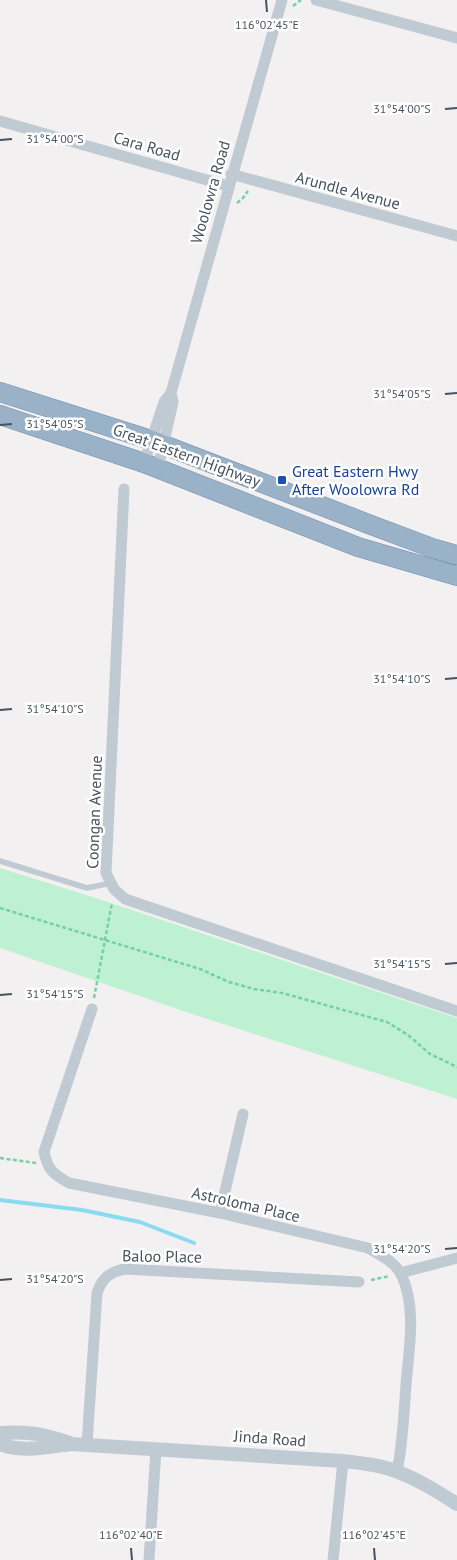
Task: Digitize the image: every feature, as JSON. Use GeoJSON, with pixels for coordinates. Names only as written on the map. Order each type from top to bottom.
{"type":"FeatureCollection","features":[{"type":"Feature","properties":{"kind":"highway","name":"Great Eastern Highway"},"geometry":{"type":"LineString","coordinates":[[0,392],[157,443],[380,529],[457,555]]}},
{"type":"Feature","properties":{"kind":"highway","name":"Great Eastern Highway"},"geometry":{"type":"LineString","coordinates":[[0,415],[151,466],[358,547],[457,576]]}},
{"type":"Feature","properties":{"kind":"street","name":"Woolowra Road"},"geometry":{"type":"LineString","coordinates":[[151,466],[164,402],[170,393],[282,0]]}},
{"type":"Feature","properties":{"kind":"street"},"geometry":{"type":"LineString","coordinates":[[316,0],[457,38]]}},
{"type":"Feature","properties":{"kind":"street","name":"Cara Road"},"geometry":{"type":"LineString","coordinates":[[0,121],[228,186]]}},
{"type":"Feature","properties":{"kind":"street","name":"Arundle Avenue"},"geometry":{"type":"LineString","coordinates":[[231,174],[457,236]]}},
{"type":"Feature","properties":{"kind":"street","name":"Coongan Avenue"},"geometry":{"type":"LineString","coordinates":[[124,489],[106,873],[112,886],[125,899],[457,1011]]}},
{"type":"Feature","properties":{"kind":"street"},"geometry":{"type":"LineString","coordinates":[[47,1164],[44,1152],[92,1009]]}},
{"type":"Feature","properties":{"kind":"street"},"geometry":{"type":"LineString","coordinates":[[220,1213],[243,1114]]}},
{"type":"Feature","properties":{"kind":"street","name":"Astroloma Place"},"geometry":{"type":"LineString","coordinates":[[47,1164],[54,1175],[69,1184],[220,1213],[368,1248],[387,1258],[400,1273],[407,1296],[410,1320],[402,1450],[397,1471]]}},
{"type":"Feature","properties":{"kind":"street"},"geometry":{"type":"LineString","coordinates":[[400,1273],[457,1258]]}},
{"type":"Feature","properties":{"kind":"street","name":"Baloo Place"},"geometry":{"type":"LineString","coordinates":[[86,1444],[97,1292],[100,1283],[115,1270],[359,1282]]}},
{"type":"Feature","properties":{"kind":"street","name":"Jinda Road"},"geometry":{"type":"LineString","coordinates":[[0,1433],[25,1431],[49,1436],[71,1444]]}},
{"type":"Feature","properties":{"kind":"street","name":"Jinda Road"},"geometry":{"type":"LineString","coordinates":[[0,1444],[10,1448],[27,1450],[71,1444],[86,1444],[343,1461],[374,1465],[397,1471],[424,1484],[457,1504]]}},
{"type":"Feature","properties":{"kind":"street"},"geometry":{"type":"LineString","coordinates":[[148,1560],[156,1449]]}},
{"type":"Feature","properties":{"kind":"street"},"geometry":{"type":"LineString","coordinates":[[333,1560],[343,1461]]}},
{"type":"Feature","properties":{"kind":"lane"},"geometry":{"type":"LineString","coordinates":[[0,861],[87,888],[112,886]]}},
{"type":"Feature","properties":{"kind":"path"},"geometry":{"type":"LineString","coordinates":[[233,207],[243,198],[253,180]]}},
{"type":"Feature","properties":{"kind":"path"},"geometry":{"type":"LineString","coordinates":[[92,1009],[106,940],[112,886]]}},
{"type":"Feature","properties":{"kind":"path"},"geometry":{"type":"LineString","coordinates":[[0,908],[200,969],[228,982],[254,989],[282,993],[387,1022],[408,1035],[430,1054],[457,1067]]}},
{"type":"Feature","properties":{"kind":"path"},"geometry":{"type":"LineString","coordinates":[[0,1158],[47,1164]]}},
{"type":"Feature","properties":{"kind":"path"},"geometry":{"type":"LineString","coordinates":[[359,1282],[400,1273]]}},
{"type":"Feature","properties":{"kind":"green space"},"geometry":{"type":"Polygon","coordinates":[[[0,868],[457,1018],[457,1099],[189,1013],[0,948],[0,868]]]}},
{"type":"Feature","properties":{"kind":"waterway"},"geometry":{"type":"LineString","coordinates":[[0,1200],[82,1210],[140,1222],[194,1243]]}},
{"type":"Feature","properties":{"kind":"place","name":"Great Eastern Hwy After Woolowra Rd"},"geometry":{"type":"Point","coordinates":[282,480]}}]}
